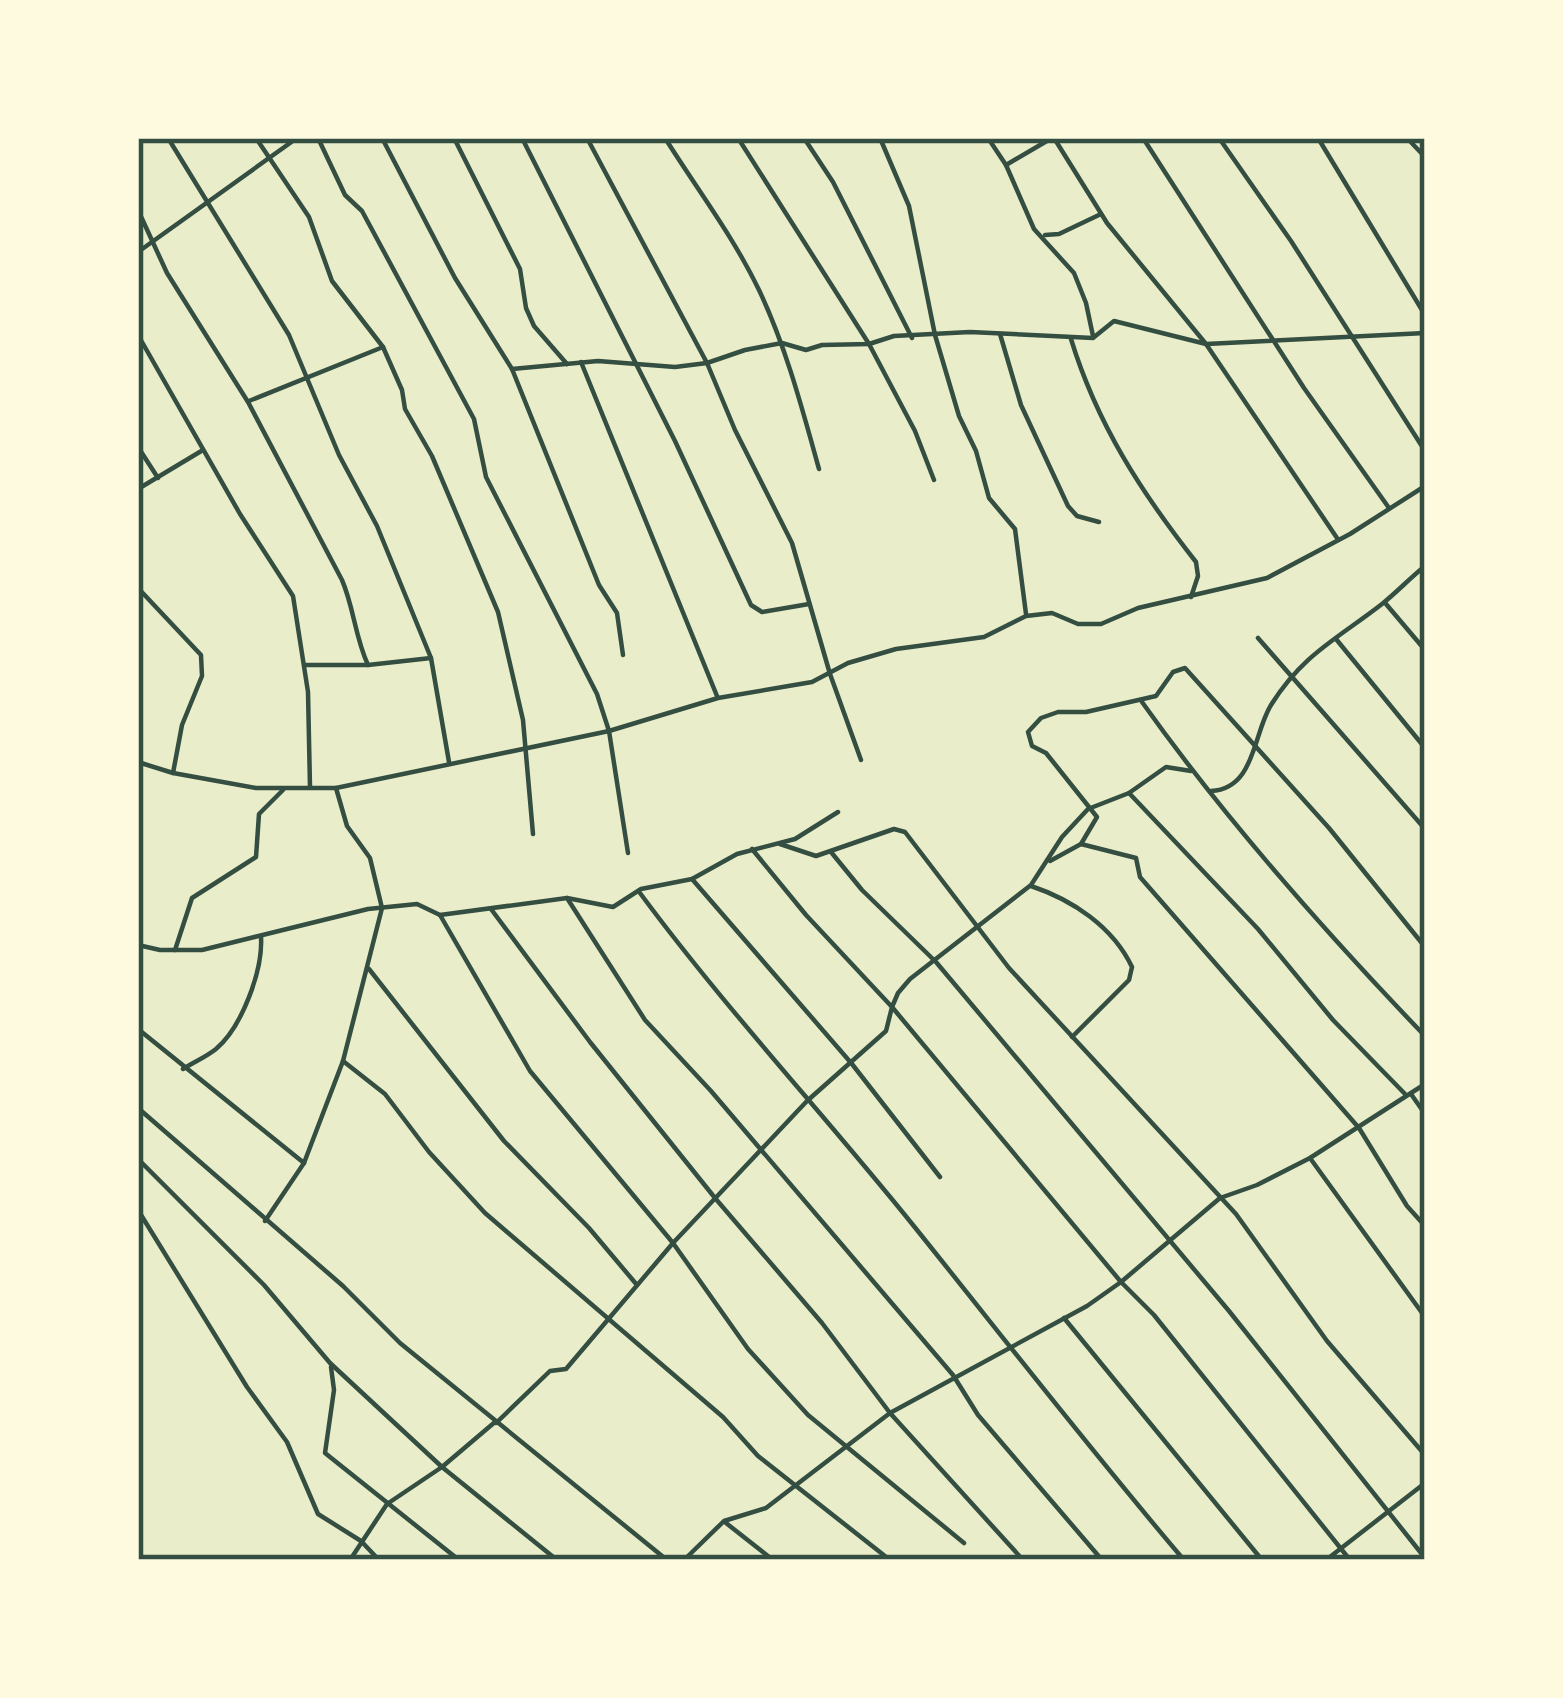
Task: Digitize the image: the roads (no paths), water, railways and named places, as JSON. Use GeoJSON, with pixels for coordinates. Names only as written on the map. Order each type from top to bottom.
{"type":"FeatureCollection","features":[{"type":"Feature","properties":{"kind":"street"},"geometry":{"type":"LineString","coordinates":[[167,138],[289,335],[339,455],[377,526],[431,658],[449,763]]}},
{"type":"Feature","properties":{"kind":"street"},"geometry":{"type":"LineString","coordinates":[[256,138],[309,217],[332,281],[383,347],[402,390],[405,410],[432,456],[498,612],[523,720],[533,834]]}},
{"type":"Feature","properties":{"kind":"street"},"geometry":{"type":"LineString","coordinates":[[138,252],[297,138]]}},
{"type":"Feature","properties":{"kind":"street"},"geometry":{"type":"LineString","coordinates":[[318,138],[345,195],[362,211],[474,419],[486,478],[581,659],[609,731],[628,853]]}},
{"type":"Feature","properties":{"kind":"street"},"geometry":{"type":"LineString","coordinates":[[382,138],[455,278],[512,369],[599,584],[617,614],[623,655]]}},
{"type":"Feature","properties":{"kind":"street"},"geometry":{"type":"LineString","coordinates":[[454,138],[520,269],[534,326],[567,364]]}},
{"type":"Feature","properties":{"kind":"street"},"geometry":{"type":"LineString","coordinates":[[522,138],[754,610],[810,604]]}},
{"type":"Feature","properties":{"kind":"street"},"geometry":{"type":"LineString","coordinates":[[586,138],[707,363],[792,543],[861,760]]}},
{"type":"Feature","properties":{"kind":"street"},"geometry":{"type":"LineString","coordinates":[[665,138],[730,235],[782,343],[819,469]]}},
{"type":"Feature","properties":{"kind":"street"},"geometry":{"type":"LineString","coordinates":[[738,138],[868,344],[915,431],[934,480]]}},
{"type":"Feature","properties":{"kind":"street"},"geometry":{"type":"LineString","coordinates":[[804,138],[833,182],[912,338]]}},
{"type":"Feature","properties":{"kind":"street"},"geometry":{"type":"LineString","coordinates":[[880,138],[909,206],[935,334],[989,498],[1015,529],[1026,616]]}},
{"type":"Feature","properties":{"kind":"street"},"geometry":{"type":"LineString","coordinates":[[988,138],[1006,165],[1030,222],[1074,273],[1093,338]]}},
{"type":"Feature","properties":{"kind":"street"},"geometry":{"type":"LineString","coordinates":[[1006,165],[1053,138],[1101,214],[1206,344],[1337,538]]}},
{"type":"Feature","properties":{"kind":"street"},"geometry":{"type":"LineString","coordinates":[[1143,138],[1390,510]]}},
{"type":"Feature","properties":{"kind":"street"},"geometry":{"type":"LineString","coordinates":[[1219,138],[1425,451]]}},
{"type":"Feature","properties":{"kind":"street"},"geometry":{"type":"LineString","coordinates":[[1318,138],[1425,315]]}},
{"type":"Feature","properties":{"kind":"street"},"geometry":{"type":"LineString","coordinates":[[1407,138],[1425,157]]}},
{"type":"Feature","properties":{"kind":"street"},"geometry":{"type":"LineString","coordinates":[[138,210],[167,272],[248,402],[342,580],[356,641],[368,665]]}},
{"type":"Feature","properties":{"kind":"street"},"geometry":{"type":"LineString","coordinates":[[1040,233],[1059,234],[1101,214]]}},
{"type":"Feature","properties":{"kind":"street"},"geometry":{"type":"LineString","coordinates":[[512,369],[581,362],[675,367],[782,343],[806,350],[935,334],[1093,338],[1106,325],[1126,322],[1206,344],[1425,333]]}},
{"type":"Feature","properties":{"kind":"street"},"geometry":{"type":"LineString","coordinates":[[1000,334],[1021,405],[1068,506],[1077,516],[1099,522]]}},
{"type":"Feature","properties":{"kind":"street"},"geometry":{"type":"LineString","coordinates":[[138,335],[293,596],[305,665],[310,787]]}},
{"type":"Feature","properties":{"kind":"street"},"geometry":{"type":"LineString","coordinates":[[1071,339],[1087,389],[1133,479],[1196,562],[1198,575],[1191,597]]}},
{"type":"Feature","properties":{"kind":"street"},"geometry":{"type":"LineString","coordinates":[[248,402],[383,347]]}},
{"type":"Feature","properties":{"kind":"street"},"geometry":{"type":"LineString","coordinates":[[581,362],[718,698]]}},
{"type":"Feature","properties":{"kind":"street"},"geometry":{"type":"LineString","coordinates":[[138,447],[158,478]]}},
{"type":"Feature","properties":{"kind":"street"},"geometry":{"type":"LineString","coordinates":[[138,489],[203,450]]}},
{"type":"Feature","properties":{"kind":"street"},"geometry":{"type":"LineString","coordinates":[[138,762],[173,773],[284,790],[336,788],[609,731],[718,698],[812,682],[848,663],[896,650],[984,637],[1026,616],[1052,613],[1078,624],[1101,624],[1138,608],[1267,578],[1425,486]]}},
{"type":"Feature","properties":{"kind":"street"},"geometry":{"type":"LineString","coordinates":[[1211,791],[1226,788],[1245,771],[1254,757],[1253,742],[1292,674],[1318,647],[1336,639],[1425,566]]}},
{"type":"Feature","properties":{"kind":"street"},"geometry":{"type":"LineString","coordinates":[[138,588],[201,655],[202,676],[182,725],[173,773]]}},
{"type":"Feature","properties":{"kind":"street"},"geometry":{"type":"LineString","coordinates":[[1384,602],[1425,650]]}},
{"type":"Feature","properties":{"kind":"street"},"geometry":{"type":"LineString","coordinates":[[1258,638],[1425,829]]}},
{"type":"Feature","properties":{"kind":"street"},"geometry":{"type":"LineString","coordinates":[[1336,639],[1425,748]]}},
{"type":"Feature","properties":{"kind":"street"},"geometry":{"type":"LineString","coordinates":[[305,665],[431,658]]}},
{"type":"Feature","properties":{"kind":"street"},"geometry":{"type":"LineString","coordinates":[[1049,861],[1081,844],[1097,817],[1046,753],[1032,746],[1028,732],[1041,718],[1058,712],[1086,712],[1161,693],[1173,672],[1185,668],[1425,946]]}},
{"type":"Feature","properties":{"kind":"street"},"geometry":{"type":"LineString","coordinates":[[1141,700],[1211,791],[1425,1036]]}},
{"type":"Feature","properties":{"kind":"street"},"geometry":{"type":"LineString","coordinates":[[350,1560],[387,1504],[496,1423],[550,1371],[566,1370],[715,1198],[807,1101],[886,1030],[898,993],[910,979],[1030,885],[1062,837],[1088,809],[1129,793],[1166,767],[1180,766],[1196,773]]}},
{"type":"Feature","properties":{"kind":"street"},"geometry":{"type":"LineString","coordinates":[[266,1221],[304,1163],[343,1061],[382,908],[370,858],[347,826],[336,788]]}},
{"type":"Feature","properties":{"kind":"street"},"geometry":{"type":"LineString","coordinates":[[175,950],[192,898],[256,857],[259,814],[284,790]]}},
{"type":"Feature","properties":{"kind":"street"},"geometry":{"type":"LineString","coordinates":[[1129,793],[1258,929],[1333,1020],[1425,1114]]}},
{"type":"Feature","properties":{"kind":"street"},"geometry":{"type":"LineString","coordinates":[[138,945],[202,950],[326,917],[417,904],[440,915],[567,898],[606,908],[641,889],[692,879],[724,859],[795,839],[838,812]]}},
{"type":"Feature","properties":{"kind":"street"},"geometry":{"type":"LineString","coordinates":[[780,844],[816,856],[866,837],[902,830],[975,925],[1072,1037],[1236,1214],[1327,1341],[1425,1455]]}},
{"type":"Feature","properties":{"kind":"street"},"geometry":{"type":"LineString","coordinates":[[1081,844],[1136,859],[1140,877],[1359,1128],[1407,1206],[1425,1226]]}},
{"type":"Feature","properties":{"kind":"street"},"geometry":{"type":"LineString","coordinates":[[752,849],[1154,1315],[1350,1560]]}},
{"type":"Feature","properties":{"kind":"street"},"geometry":{"type":"LineString","coordinates":[[831,852],[862,890],[936,962],[1229,1311],[1425,1558]]}},
{"type":"Feature","properties":{"kind":"street"},"geometry":{"type":"LineString","coordinates":[[692,879],[853,1064],[940,1177]]}},
{"type":"Feature","properties":{"kind":"street"},"geometry":{"type":"LineString","coordinates":[[1030,885],[1053,894],[1108,930],[1132,967],[1129,980],[1072,1037]]}},
{"type":"Feature","properties":{"kind":"street"},"geometry":{"type":"LineString","coordinates":[[640,892],[1184,1560]]}},
{"type":"Feature","properties":{"kind":"street"},"geometry":{"type":"LineString","coordinates":[[567,898],[645,1020],[711,1090],[953,1375],[978,1415],[1102,1560]]}},
{"type":"Feature","properties":{"kind":"street"},"geometry":{"type":"LineString","coordinates":[[491,909],[590,1042],[823,1323],[890,1413],[1023,1560]]}},
{"type":"Feature","properties":{"kind":"street"},"geometry":{"type":"LineString","coordinates":[[440,915],[530,1071],[673,1243],[758,1361],[808,1415],[964,1544]]}},
{"type":"Feature","properties":{"kind":"street"},"geometry":{"type":"LineString","coordinates":[[183,1069],[213,1052],[230,1033],[261,959],[261,937]]}},
{"type":"Feature","properties":{"kind":"street"},"geometry":{"type":"LineString","coordinates":[[369,969],[504,1141],[637,1285]]}},
{"type":"Feature","properties":{"kind":"street"},"geometry":{"type":"LineString","coordinates":[[138,1029],[304,1163]]}},
{"type":"Feature","properties":{"kind":"street"},"geometry":{"type":"LineString","coordinates":[[343,1061],[385,1094],[429,1152],[485,1213],[723,1417],[758,1456],[890,1560]]}},
{"type":"Feature","properties":{"kind":"street"},"geometry":{"type":"LineString","coordinates":[[684,1560],[724,1521],[766,1508],[890,1413],[1121,1282],[1220,1198],[1310,1158],[1425,1084]]}},
{"type":"Feature","properties":{"kind":"street"},"geometry":{"type":"LineString","coordinates":[[138,1108],[343,1286],[400,1343],[668,1560]]}},
{"type":"Feature","properties":{"kind":"street"},"geometry":{"type":"LineString","coordinates":[[1310,1158],[1425,1317]]}},
{"type":"Feature","properties":{"kind":"street"},"geometry":{"type":"LineString","coordinates":[[138,1159],[264,1285],[330,1363],[442,1467],[557,1560]]}},
{"type":"Feature","properties":{"kind":"street"},"geometry":{"type":"LineString","coordinates":[[138,1210],[287,1442],[317,1514],[361,1541],[379,1560]]}},
{"type":"Feature","properties":{"kind":"street"},"geometry":{"type":"LineString","coordinates":[[1064,1317],[1262,1560]]}},
{"type":"Feature","properties":{"kind":"street"},"geometry":{"type":"LineString","coordinates":[[330,1363],[334,1390],[325,1453],[459,1560]]}},
{"type":"Feature","properties":{"kind":"street"},"geometry":{"type":"LineString","coordinates":[[1326,1560],[1425,1483]]}},
{"type":"Feature","properties":{"kind":"street"},"geometry":{"type":"LineString","coordinates":[[724,1521],[773,1560]]}}]}
